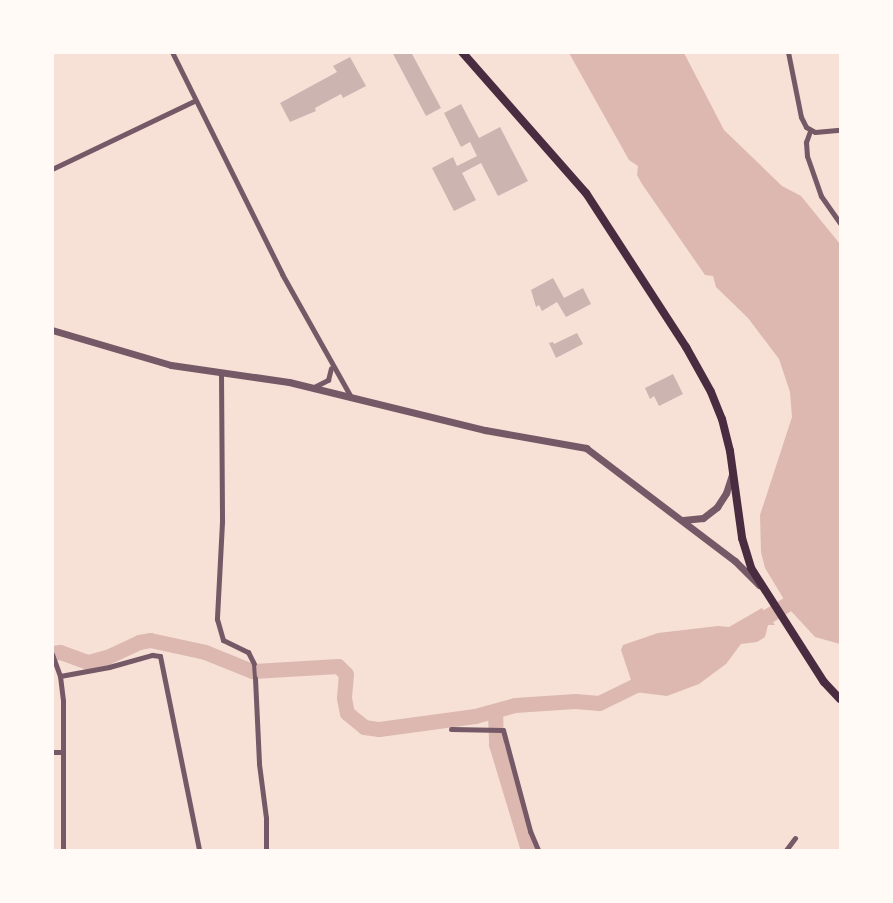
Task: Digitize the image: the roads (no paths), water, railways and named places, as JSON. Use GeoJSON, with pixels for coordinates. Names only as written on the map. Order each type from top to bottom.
{"type":"FeatureCollection","features":[{"type":"Feature","properties":{"kind":"main road"},"geometry":{"type":"LineString","coordinates":[[462,52],[586,193],[672,324],[717,405],[733,470],[745,550],[760,585],[824,682],[840,699]]}},
{"type":"Feature","properties":{"kind":"street"},"geometry":{"type":"LineString","coordinates":[[172,52],[194,101],[329,361],[351,397]]}},
{"type":"Feature","properties":{"kind":"street"},"geometry":{"type":"LineString","coordinates":[[788,52],[801,117],[810,131]]}},
{"type":"Feature","properties":{"kind":"street"},"geometry":{"type":"LineString","coordinates":[[52,169],[194,101]]}},
{"type":"Feature","properties":{"kind":"street"},"geometry":{"type":"LineString","coordinates":[[810,131],[840,130]]}},
{"type":"Feature","properties":{"kind":"street"},"geometry":{"type":"LineString","coordinates":[[810,131],[805,146],[807,156],[821,196],[840,223]]}},
{"type":"Feature","properties":{"kind":"street"},"geometry":{"type":"LineString","coordinates":[[52,330],[149,359],[221,373],[272,379],[485,430],[586,448],[735,561],[760,585]]}},
{"type":"Feature","properties":{"kind":"street"},"geometry":{"type":"LineString","coordinates":[[311,387],[328,380],[331,373],[329,361]]}},
{"type":"Feature","properties":{"kind":"street"},"geometry":{"type":"LineString","coordinates":[[221,373],[222,513],[218,626],[223,640],[248,652],[254,664],[259,764],[266,818],[266,850]]}},
{"type":"Feature","properties":{"kind":"street"},"geometry":{"type":"LineString","coordinates":[[680,520],[696,520],[717,507],[726,494],[733,470]]}},
{"type":"Feature","properties":{"kind":"street"},"geometry":{"type":"LineString","coordinates":[[60,676],[109,667],[152,655],[160,656],[199,850]]}},
{"type":"Feature","properties":{"kind":"street"},"geometry":{"type":"LineString","coordinates":[[53,656],[60,676],[63,701],[63,850]]}},
{"type":"Feature","properties":{"kind":"street"},"geometry":{"type":"LineString","coordinates":[[451,729],[498,728],[504,732],[528,823],[538,850]]}},
{"type":"Feature","properties":{"kind":"street"},"geometry":{"type":"LineString","coordinates":[[52,752],[63,752]]}},
{"type":"Feature","properties":{"kind":"street"},"geometry":{"type":"LineString","coordinates":[[786,850],[795,838]]}},
{"type":"Feature","properties":{"kind":"waterway"},"geometry":{"type":"LineString","coordinates":[[751,626],[802,595]]}},
{"type":"Feature","properties":{"kind":"waterway"},"geometry":{"type":"LineString","coordinates":[[52,653],[60,652],[88,662],[150,640],[205,652],[252,671],[338,666],[346,674],[344,698],[347,713],[364,727],[379,729],[475,716],[515,705],[575,701],[599,703],[650,678]]}},
{"type":"Feature","properties":{"kind":"waterway"},"geometry":{"type":"LineString","coordinates":[[495,712],[496,744],[528,850]]}}]}
